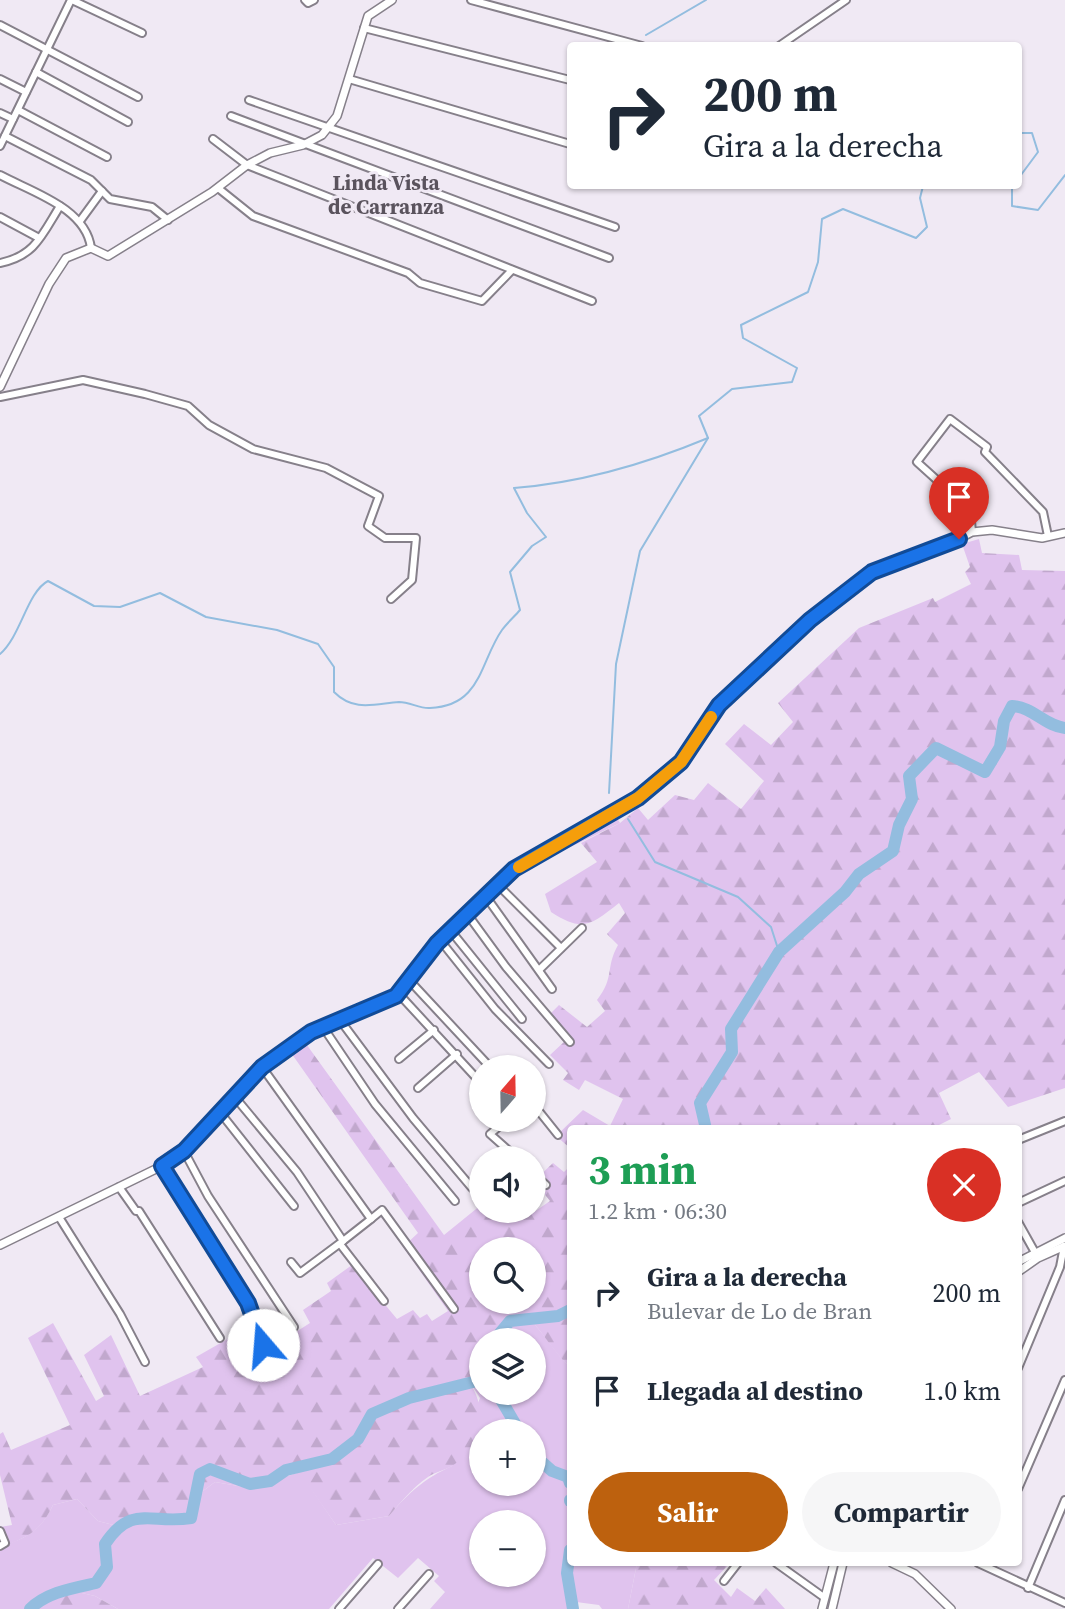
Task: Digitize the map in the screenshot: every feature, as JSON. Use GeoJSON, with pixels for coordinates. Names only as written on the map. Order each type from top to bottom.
{"type":"FeatureCollection","features":[{"type":"Feature","properties":{"kind":"street"},"geometry":{"type":"LineString","coordinates":[[0,145],[71,0],[142,33]]}},
{"type":"Feature","properties":{"kind":"street"},"geometry":{"type":"LineString","coordinates":[[305,0],[308,3],[314,0]]}},
{"type":"Feature","properties":{"kind":"street"},"geometry":{"type":"LineString","coordinates":[[0,387],[66,258],[91,248],[108,256],[218,188],[247,165],[270,153],[303,145],[322,135],[337,116],[368,16],[392,0]]}},
{"type":"Feature","properties":{"kind":"street"},"geometry":{"type":"LineString","coordinates":[[471,0],[617,42]]}},
{"type":"Feature","properties":{"kind":"street"},"geometry":{"type":"LineString","coordinates":[[785,42],[846,0]]}},
{"type":"Feature","properties":{"kind":"street"},"geometry":{"type":"LineString","coordinates":[[0,25],[138,97]]}},
{"type":"Feature","properties":{"kind":"street"},"geometry":{"type":"LineString","coordinates":[[364,28],[567,79]]}},
{"type":"Feature","properties":{"kind":"street"},"geometry":{"type":"LineString","coordinates":[[36,72],[128,122]]}},
{"type":"Feature","properties":{"kind":"street"},"geometry":{"type":"LineString","coordinates":[[0,79],[26,92]]}},
{"type":"Feature","properties":{"kind":"street"},"geometry":{"type":"LineString","coordinates":[[348,79],[567,143]]}},
{"type":"Feature","properties":{"kind":"street"},"geometry":{"type":"LineString","coordinates":[[249,100],[615,227]]}},
{"type":"Feature","properties":{"kind":"street"},"geometry":{"type":"LineString","coordinates":[[18,110],[107,157]]}},
{"type":"Feature","properties":{"kind":"street"},"geometry":{"type":"LineString","coordinates":[[0,113],[13,120]]}},
{"type":"Feature","properties":{"kind":"street"},"geometry":{"type":"LineString","coordinates":[[231,116],[609,258]]}},
{"type":"Feature","properties":{"kind":"street"},"geometry":{"type":"LineString","coordinates":[[5,136],[91,180],[110,199],[152,207],[168,220]]}},
{"type":"Feature","properties":{"kind":"street"},"geometry":{"type":"LineString","coordinates":[[213,139],[247,165],[592,301]]}},
{"type":"Feature","properties":{"kind":"street"},"geometry":{"type":"LineString","coordinates":[[0,175],[60,206],[79,221],[89,234],[91,248]]}},
{"type":"Feature","properties":{"kind":"street"},"geometry":{"type":"LineString","coordinates":[[218,188],[253,216],[370,257],[408,273],[421,283],[482,302],[512,270]]}},
{"type":"Feature","properties":{"kind":"street"},"geometry":{"type":"LineString","coordinates":[[79,221],[103,191]]}},
{"type":"Feature","properties":{"kind":"street"},"geometry":{"type":"LineString","coordinates":[[0,263],[19,259],[34,248],[60,206]]}},
{"type":"Feature","properties":{"kind":"street"},"geometry":{"type":"LineString","coordinates":[[0,217],[39,238]]}},
{"type":"Feature","properties":{"kind":"street"},"geometry":{"type":"LineString","coordinates":[[0,397],[83,380],[188,406],[209,425],[253,449],[326,468],[379,496],[368,526],[385,538],[416,538],[412,580],[391,598]]}},
{"type":"Feature","properties":{"kind":"street"},"geometry":{"type":"LineString","coordinates":[[972,532],[970,510],[917,462],[950,419],[987,447],[985,452],[1043,512],[1048,536]]}},
{"type":"Feature","properties":{"kind":"street"},"geometry":{"type":"LineString","coordinates":[[0,1245],[162,1166],[184,1151],[262,1067],[323,1027],[398,993],[440,940],[487,898],[514,869],[638,798],[681,762],[719,705],[810,620],[872,572],[945,546],[972,532],[992,530],[1048,536],[1065,533]]}},
{"type":"Feature","properties":{"kind":"street"},"geometry":{"type":"LineString","coordinates":[[499,886],[561,948]]}},
{"type":"Feature","properties":{"kind":"street"},"geometry":{"type":"LineString","coordinates":[[487,898],[552,989]]}},
{"type":"Feature","properties":{"kind":"street"},"geometry":{"type":"LineString","coordinates":[[468,915],[506,967],[570,1042]]}},
{"type":"Feature","properties":{"kind":"street"},"geometry":{"type":"LineString","coordinates":[[539,970],[582,928]]}},
{"type":"Feature","properties":{"kind":"street"},"geometry":{"type":"LineString","coordinates":[[451,931],[522,1020]]}},
{"type":"Feature","properties":{"kind":"street"},"geometry":{"type":"LineString","coordinates":[[440,940],[495,1009],[549,1064]]}},
{"type":"Feature","properties":{"kind":"street"},"geometry":{"type":"LineString","coordinates":[[409,980],[479,1055]]}},
{"type":"Feature","properties":{"kind":"street"},"geometry":{"type":"LineString","coordinates":[[398,993],[469,1068]]}},
{"type":"Feature","properties":{"kind":"street"},"geometry":{"type":"LineString","coordinates":[[340,1020],[413,1118],[469,1186]]}},
{"type":"Feature","properties":{"kind":"street"},"geometry":{"type":"LineString","coordinates":[[323,1027],[374,1104],[455,1201]]}},
{"type":"Feature","properties":{"kind":"street"},"geometry":{"type":"LineString","coordinates":[[399,1059],[434,1030]]}},
{"type":"Feature","properties":{"kind":"street"},"geometry":{"type":"LineString","coordinates":[[418,1088],[457,1054]]}},
{"type":"Feature","properties":{"kind":"street"},"geometry":{"type":"LineString","coordinates":[[262,1067],[371,1219]]}},
{"type":"Feature","properties":{"kind":"street"},"geometry":{"type":"LineString","coordinates":[[234,1096],[297,1172],[341,1243],[384,1301]]}},
{"type":"Feature","properties":{"kind":"street"},"geometry":{"type":"LineString","coordinates":[[219,1111],[294,1206]]}},
{"type":"Feature","properties":{"kind":"street"},"geometry":{"type":"LineString","coordinates":[[546,1120],[558,1135]]}},
{"type":"Feature","properties":{"kind":"street"},"geometry":{"type":"LineString","coordinates":[[1022,1138],[1065,1121]]}},
{"type":"Feature","properties":{"kind":"street"},"geometry":{"type":"LineString","coordinates":[[492,1132],[490,1134],[503,1146]]}},
{"type":"Feature","properties":{"kind":"street"},"geometry":{"type":"LineString","coordinates":[[184,1151],[216,1208],[295,1327]]}},
{"type":"Feature","properties":{"kind":"street"},"geometry":{"type":"LineString","coordinates":[[162,1166],[248,1303],[263,1345]]}},
{"type":"Feature","properties":{"kind":"street"},"geometry":{"type":"LineString","coordinates":[[1022,1201],[1065,1181]]}},
{"type":"Feature","properties":{"kind":"street"},"geometry":{"type":"LineString","coordinates":[[118,1187],[136,1212],[139,1211],[220,1338]]}},
{"type":"Feature","properties":{"kind":"street"},"geometry":{"type":"LineString","coordinates":[[291,1262],[300,1273],[382,1210],[454,1309]]}},
{"type":"Feature","properties":{"kind":"street"},"geometry":{"type":"LineString","coordinates":[[59,1217],[120,1314],[145,1362]]}},
{"type":"Feature","properties":{"kind":"street"},"geometry":{"type":"LineString","coordinates":[[1022,1229],[1036,1254]]}},
{"type":"Feature","properties":{"kind":"street"},"geometry":{"type":"LineString","coordinates":[[1022,1260],[1065,1238]]}},
{"type":"Feature","properties":{"kind":"street"},"geometry":{"type":"LineString","coordinates":[[1022,1268],[1036,1254],[1065,1246],[1060,1267],[1022,1358]]}},
{"type":"Feature","properties":{"kind":"street"},"geometry":{"type":"LineString","coordinates":[[1022,1480],[1065,1380]]}},
{"type":"Feature","properties":{"kind":"street"},"geometry":{"type":"LineString","coordinates":[[1028,1588],[1065,1500]]}},
{"type":"Feature","properties":{"kind":"street"},"geometry":{"type":"LineString","coordinates":[[0,1531],[5,1543],[0,1546]]}},
{"type":"Feature","properties":{"kind":"street"},"geometry":{"type":"LineString","coordinates":[[339,1609],[378,1564]]}},
{"type":"Feature","properties":{"kind":"street"},"geometry":{"type":"LineString","coordinates":[[724,1581],[736,1566]]}},
{"type":"Feature","properties":{"kind":"street"},"geometry":{"type":"LineString","coordinates":[[780,1566],[825,1598]]}},
{"type":"Feature","properties":{"kind":"street"},"geometry":{"type":"LineString","coordinates":[[828,1608],[825,1598],[833,1566]]}},
{"type":"Feature","properties":{"kind":"street"},"geometry":{"type":"LineString","coordinates":[[828,1608],[843,1566]]}},
{"type":"Feature","properties":{"kind":"street"},"geometry":{"type":"LineString","coordinates":[[897,1566],[921,1579],[951,1609]]}},
{"type":"Feature","properties":{"kind":"street"},"geometry":{"type":"LineString","coordinates":[[988,1566],[1065,1604]]}},
{"type":"Feature","properties":{"kind":"street"},"geometry":{"type":"LineString","coordinates":[[398,1609],[429,1574]]}},
{"type":"Feature","properties":{"kind":"street"},"geometry":{"type":"LineString","coordinates":[[828,1608],[841,1609]]}},
{"type":"Feature","properties":{"kind":"green space"},"geometry":{"type":"Polygon","coordinates":[[[979,539],[982,553],[1019,555],[1022,570],[1065,571],[1065,1088],[1008,1107],[979,1072],[939,1093],[951,1119],[939,1125],[610,1125],[623,1099],[585,1080],[579,1090],[563,1080],[568,1073],[550,1055],[565,1041],[545,1019],[559,1005],[587,1027],[605,1011],[597,1000],[606,985],[618,945],[607,934],[625,913],[619,903],[594,921],[586,924],[571,923],[551,912],[545,894],[597,862],[581,843],[620,823],[638,808],[648,820],[675,795],[694,800],[708,783],[741,809],[764,781],[725,744],[744,724],[771,745],[793,722],[778,703],[859,628],[933,598],[935,602],[971,584],[965,572],[970,567],[962,544],[979,539]]]}},
{"type":"Feature","properties":{"kind":"green space"},"geometry":{"type":"Polygon","coordinates":[[[611,809],[620,823],[554,855],[550,845],[611,809]]]}},
{"type":"Feature","properties":{"kind":"green space"},"geometry":{"type":"Polygon","coordinates":[[[304,1041],[444,1235],[469,1215],[469,1223],[546,1223],[546,1204],[550,1201],[546,1196],[546,1170],[553,1163],[564,1172],[567,1169],[567,1364],[546,1339],[546,1328],[537,1328],[526,1316],[506,1328],[469,1328],[469,1405],[479,1405],[481,1416],[481,1419],[469,1419],[469,1450],[452,1466],[422,1481],[389,1516],[336,1525],[299,1472],[250,1488],[215,1482],[203,1491],[189,1522],[147,1521],[125,1528],[98,1521],[77,1499],[53,1505],[34,1531],[4,1546],[0,1527],[12,1525],[0,1475],[0,1434],[3,1432],[11,1450],[70,1425],[28,1338],[53,1323],[96,1401],[104,1396],[84,1355],[111,1335],[140,1396],[203,1367],[196,1357],[231,1337],[248,1377],[282,1358],[277,1344],[310,1323],[303,1310],[331,1291],[327,1283],[352,1265],[397,1319],[413,1310],[420,1318],[427,1314],[432,1321],[448,1311],[403,1247],[418,1233],[289,1050],[304,1041]]]}},
{"type":"Feature","properties":{"kind":"green space"},"geometry":{"type":"Polygon","coordinates":[[[583,1110],[608,1125],[567,1125],[583,1110]]]}},
{"type":"Feature","properties":{"kind":"green space"},"geometry":{"type":"Polygon","coordinates":[[[567,1125],[567,1145],[556,1136],[567,1125]]]}},
{"type":"Feature","properties":{"kind":"green space"},"geometry":{"type":"Polygon","coordinates":[[[526,1316],[537,1328],[506,1328],[507,1325],[526,1316]]]}},
{"type":"Feature","properties":{"kind":"green space"},"geometry":{"type":"Polygon","coordinates":[[[546,1339],[567,1364],[567,1566],[636,1566],[628,1609],[602,1609],[599,1605],[576,1602],[570,1609],[430,1609],[445,1592],[434,1581],[439,1576],[418,1558],[398,1578],[373,1558],[329,1609],[118,1609],[95,1596],[60,1588],[24,1609],[0,1609],[0,1547],[32,1532],[53,1505],[77,1499],[98,1521],[125,1528],[147,1521],[189,1522],[203,1491],[215,1482],[250,1488],[300,1472],[336,1525],[389,1516],[418,1487],[452,1466],[469,1425],[469,1496],[546,1496],[546,1419],[471,1419],[477,1405],[546,1405],[546,1339]]]}},
{"type":"Feature","properties":{"kind":"green space"},"geometry":{"type":"Polygon","coordinates":[[[636,1566],[727,1566],[714,1580],[731,1597],[737,1588],[755,1601],[766,1588],[785,1609],[628,1609],[636,1566]]]}},
{"type":"Feature","properties":{"kind":"green space"},"geometry":{"type":"Polygon","coordinates":[[[60,1588],[95,1596],[118,1609],[24,1609],[60,1588]]]}},
{"type":"Feature","properties":{"kind":"waterway"},"geometry":{"type":"LineString","coordinates":[[646,35],[706,0]]}},
{"type":"Feature","properties":{"kind":"waterway"},"geometry":{"type":"LineString","coordinates":[[1022,133],[1032,133],[1038,152],[1022,174]]}},
{"type":"Feature","properties":{"kind":"waterway"},"geometry":{"type":"LineString","coordinates":[[1012,189],[1012,206],[1038,210],[1065,175]]}},
{"type":"Feature","properties":{"kind":"waterway"},"geometry":{"type":"LineString","coordinates":[[0,654],[13,637],[29,604],[48,581],[94,606],[120,607],[160,593],[206,617],[277,630],[318,644],[334,667],[334,692],[349,702],[365,705],[399,702],[430,708],[460,699],[470,691],[502,630],[520,610],[510,572],[532,546],[546,537],[527,513],[514,488],[588,477],[685,447],[708,438],[699,416],[732,389],[792,382],[797,368],[743,338],[741,325],[808,292],[818,262],[822,219],[843,209],[916,238],[927,227],[920,198],[922,189]]}},
{"type":"Feature","properties":{"kind":"waterway"},"geometry":{"type":"LineString","coordinates":[[609,793],[616,664],[640,551],[708,438]]}},
{"type":"Feature","properties":{"kind":"waterway"},"geometry":{"type":"LineString","coordinates":[[705,1125],[700,1103],[732,1052],[731,1029],[779,952],[845,892],[859,874],[893,851],[899,825],[912,799],[909,776],[936,748],[985,772],[1000,747],[1004,721],[1012,706],[1065,728]]}},
{"type":"Feature","properties":{"kind":"waterway"},"geometry":{"type":"LineString","coordinates":[[628,819],[655,862],[738,897],[771,927],[779,952]]}},
{"type":"Feature","properties":{"kind":"waterway"},"geometry":{"type":"LineString","coordinates":[[504,1328],[510,1321],[558,1316],[567,1312]]}},
{"type":"Feature","properties":{"kind":"waterway"},"geometry":{"type":"LineString","coordinates":[[30,1609],[44,1598],[96,1583],[107,1567],[105,1544],[124,1524],[144,1518],[191,1518],[200,1474],[210,1469],[250,1484],[270,1481],[286,1470],[332,1459],[358,1439],[372,1414],[409,1398],[469,1383]]}},
{"type":"Feature","properties":{"kind":"waterway"},"geometry":{"type":"LineString","coordinates":[[504,1405],[512,1419]]}},
{"type":"Feature","properties":{"kind":"waterway"},"geometry":{"type":"LineString","coordinates":[[546,1466],[567,1477]]}},
{"type":"Feature","properties":{"kind":"waterway"},"geometry":{"type":"LineString","coordinates":[[568,1566],[573,1609]]}},
{"type":"Feature","properties":{"kind":"slow traffic"},"geometry":{"type":"LineString","coordinates":[[519,867],[638,798],[681,762],[711,717]]}},
{"type":"Feature","properties":{"kind":"district","name":"Linda Vista de Carranza"},"geometry":{"type":"Point","coordinates":[386,195]}},
{"type":"Feature","properties":{"kind":"route"},"geometry":{"type":"LineString","coordinates":[[263,1345],[257,1321],[248,1303],[162,1166],[184,1151],[262,1067],[311,1032],[396,996],[437,943],[495,891],[514,869],[638,798],[681,762],[719,705],[810,620],[872,572],[959,539]]}}]}
